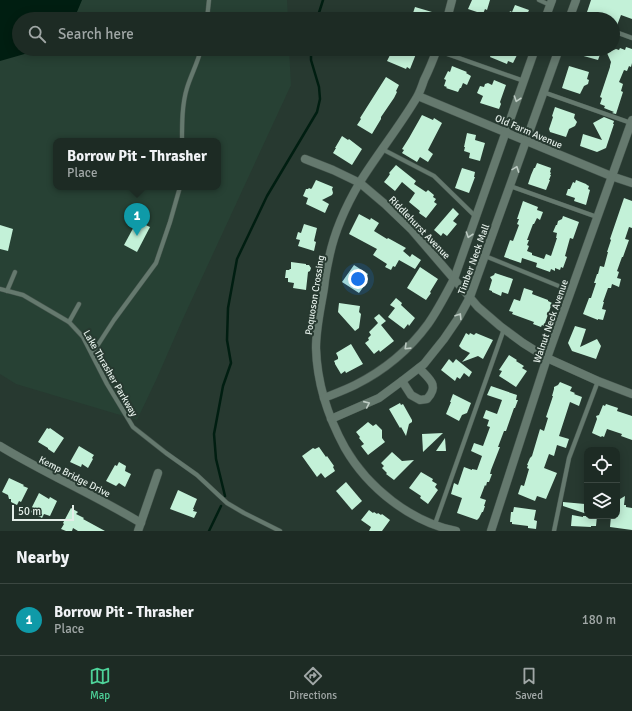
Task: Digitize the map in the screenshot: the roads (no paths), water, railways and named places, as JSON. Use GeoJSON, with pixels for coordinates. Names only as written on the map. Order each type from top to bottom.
{"type":"FeatureCollection","features":[{"type":"Feature","properties":{"kind":"street"},"geometry":{"type":"LineString","coordinates":[[448,12],[452,0]]}},
{"type":"Feature","properties":{"kind":"street"},"geometry":{"type":"LineString","coordinates":[[574,12],[576,0]]}},
{"type":"Feature","properties":{"kind":"street"},"geometry":{"type":"LineString","coordinates":[[547,12],[551,2]]}},
{"type":"Feature","properties":{"kind":"street","name":"Poquoson Crossing"},"geometry":{"type":"LineString","coordinates":[[433,56],[418,96],[360,183],[347,207],[337,231],[329,256],[316,346],[318,369],[324,398],[331,419],[350,456],[364,475],[381,493],[403,508],[426,521],[456,531]]}},
{"type":"Feature","properties":{"kind":"street","name":"Timber Neck Mall"},"geometry":{"type":"LineString","coordinates":[[324,398],[354,386],[393,361],[428,324],[439,306],[454,278],[533,56]]}},
{"type":"Feature","properties":{"kind":"street","name":"Timber Neck Mall"},"geometry":{"type":"LineString","coordinates":[[331,419],[379,398],[402,382],[424,364],[459,317],[470,297],[556,56]]}},
{"type":"Feature","properties":{"kind":"street","name":"Old Farm Avenue"},"geometry":{"type":"LineString","coordinates":[[418,96],[632,184]]}},
{"type":"Feature","properties":{"kind":"street","name":"Walnut Neck Avenue"},"geometry":{"type":"LineString","coordinates":[[491,531],[547,358],[632,121]]}},
{"type":"Feature","properties":{"kind":"street","name":"Riddlehurst Avenue"},"geometry":{"type":"LineString","coordinates":[[305,159],[360,183],[386,205],[411,230],[478,306],[504,329],[523,343],[547,358],[598,381],[632,394]]}},
{"type":"Feature","properties":{"kind":"street"},"geometry":{"type":"LineString","coordinates":[[402,382],[411,395],[420,400],[428,399],[432,395],[434,389],[433,383],[419,368]]}},
{"type":"Feature","properties":{"kind":"street","name":"Kemp Bridge Drive"},"geometry":{"type":"LineString","coordinates":[[0,446],[33,466],[141,522]]}},
{"type":"Feature","properties":{"kind":"street"},"geometry":{"type":"LineString","coordinates":[[138,531],[158,473]]}},
{"type":"Feature","properties":{"kind":"lane"},"geometry":{"type":"LineString","coordinates":[[208,12],[209,0]]}},
{"type":"Feature","properties":{"kind":"lane"},"geometry":{"type":"LineString","coordinates":[[539,0],[551,2]]}},
{"type":"Feature","properties":{"kind":"lane"},"geometry":{"type":"LineString","coordinates":[[620,34],[632,38]]}},
{"type":"Feature","properties":{"kind":"lane"},"geometry":{"type":"LineString","coordinates":[[182,138],[183,109],[187,89],[200,56]]}},
{"type":"Feature","properties":{"kind":"lane"},"geometry":{"type":"LineString","coordinates":[[455,56],[524,81]]}},
{"type":"Feature","properties":{"kind":"lane"},"geometry":{"type":"LineString","coordinates":[[543,92],[632,121]]}},
{"type":"Feature","properties":{"kind":"lane"},"geometry":{"type":"LineString","coordinates":[[382,149],[434,176],[476,216]]}},
{"type":"Feature","properties":{"kind":"lane"},"geometry":{"type":"LineString","coordinates":[[510,186],[597,217]]}},
{"type":"Feature","properties":{"kind":"lane"},"geometry":{"type":"LineString","coordinates":[[92,354],[114,320],[156,263],[179,190]]}},
{"type":"Feature","properties":{"kind":"lane"},"geometry":{"type":"LineString","coordinates":[[485,256],[571,291]]}},
{"type":"Feature","properties":{"kind":"lane"},"geometry":{"type":"LineString","coordinates":[[7,291],[15,272]]}},
{"type":"Feature","properties":{"kind":"lane","name":"Lake Thrasher Parkway"},"geometry":{"type":"LineString","coordinates":[[0,289],[23,295],[69,322],[84,337],[107,384],[133,427],[197,475],[227,503],[280,531]]}},
{"type":"Feature","properties":{"kind":"lane"},"geometry":{"type":"LineString","coordinates":[[69,322],[79,304]]}},
{"type":"Feature","properties":{"kind":"lane"},"geometry":{"type":"LineString","coordinates":[[435,524],[504,329]]}},
{"type":"Feature","properties":{"kind":"lane"},"geometry":{"type":"LineString","coordinates":[[554,531],[569,458],[598,381]]}},
{"type":"Feature","properties":{"kind":"waterway"},"geometry":{"type":"LineString","coordinates":[[319,12],[323,0]]}},
{"type":"Feature","properties":{"kind":"waterway"},"geometry":{"type":"LineString","coordinates":[[225,496],[216,459],[214,434],[223,386],[231,363],[227,340],[228,308],[237,259],[267,196],[317,112],[320,99],[319,87],[311,56]]}},
{"type":"Feature","properties":{"kind":"waterway"},"geometry":{"type":"LineString","coordinates":[[209,531],[221,506]]}},
{"type":"Feature","properties":{"kind":"place","name":"Borrow Pit - Thrasher"},"geometry":{"type":"Point","coordinates":[137,236]}}]}
